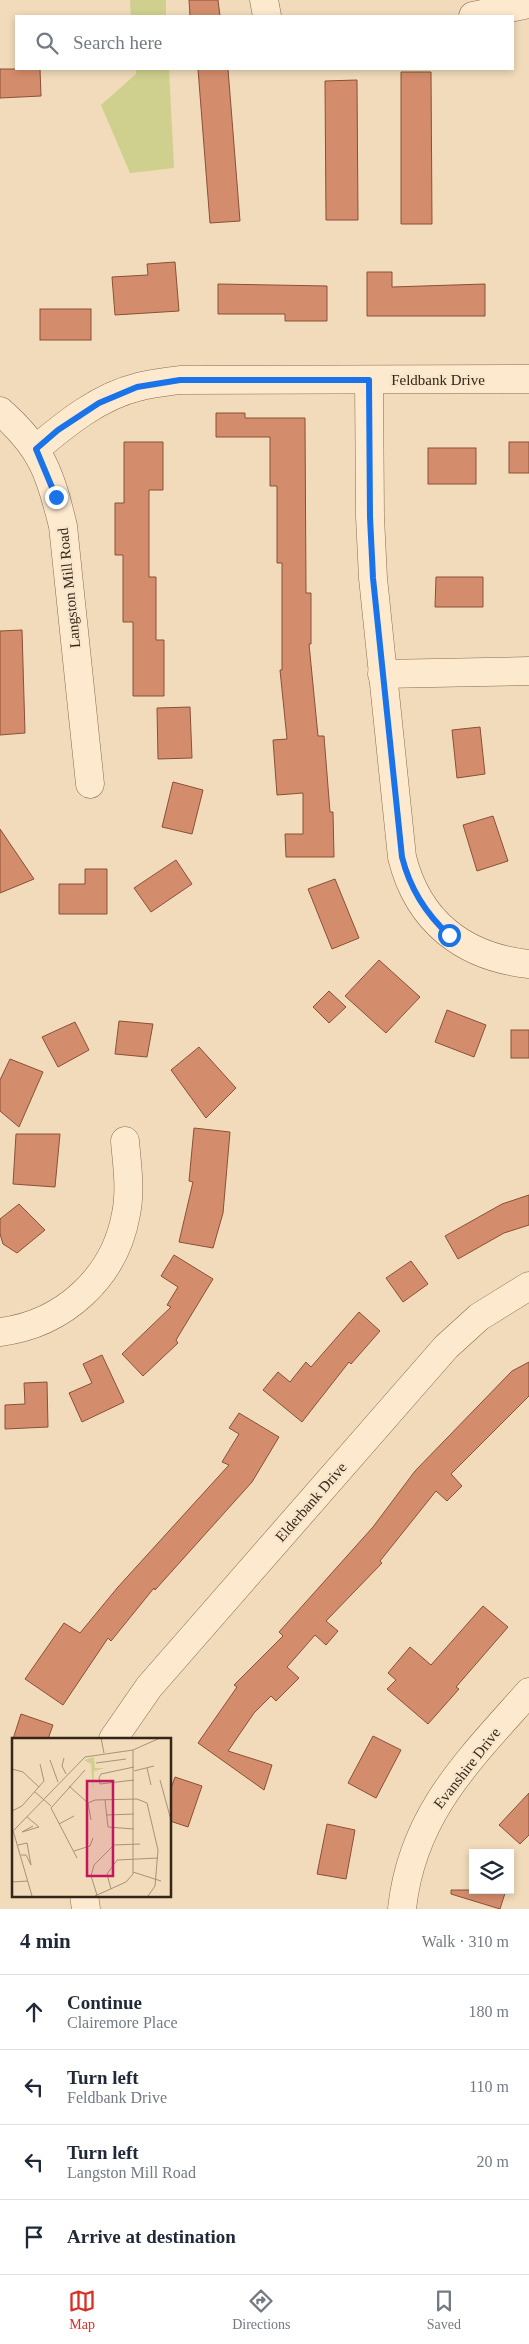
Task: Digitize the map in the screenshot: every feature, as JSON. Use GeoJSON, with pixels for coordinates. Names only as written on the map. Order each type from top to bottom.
{"type":"FeatureCollection","features":[{"type":"Feature","properties":{"kind":"street"},"geometry":{"type":"LineString","coordinates":[[264,0],[267,15]]}},
{"type":"Feature","properties":{"kind":"street"},"geometry":{"type":"LineString","coordinates":[[478,15],[529,4]]}},
{"type":"Feature","properties":{"kind":"street","name":"Feldbank Drive"},"geometry":{"type":"LineString","coordinates":[[36,449],[58,430],[99,403],[137,387],[180,380],[529,379]]}},
{"type":"Feature","properties":{"kind":"street"},"geometry":{"type":"LineString","coordinates":[[369,380],[370,517],[382,674],[402,857],[412,888],[419,901],[449,935],[474,951],[506,962],[529,964]]}},
{"type":"Feature","properties":{"kind":"street","name":"Langston Mill Road"},"geometry":{"type":"LineString","coordinates":[[0,411],[29,438],[36,449],[56,497],[63,526],[90,784]]}},
{"type":"Feature","properties":{"kind":"street"},"geometry":{"type":"LineString","coordinates":[[382,674],[529,671]]}},
{"type":"Feature","properties":{"kind":"street"},"geometry":{"type":"LineString","coordinates":[[0,1332],[26,1327],[51,1318],[71,1306],[96,1281],[109,1263],[121,1238],[127,1212],[129,1189],[125,1142]]}},
{"type":"Feature","properties":{"kind":"street","name":"Elderbank Drive"},"geometry":{"type":"LineString","coordinates":[[115,1738],[148,1687],[446,1347],[479,1317],[529,1286]]}},
{"type":"Feature","properties":{"kind":"street","name":"Evanshire Drive"},"geometry":{"type":"LineString","coordinates":[[402,1909],[409,1867],[425,1824],[445,1791],[529,1692]]}},
{"type":"Feature","properties":{"kind":"street"},"geometry":{"type":"LineString","coordinates":[[84,1896],[86,1909]]}},
{"type":"Feature","properties":{"kind":"green space"},"geometry":{"type":"Polygon","coordinates":[[[130,0],[166,0],[166,15],[131,15],[130,0]]]}},
{"type":"Feature","properties":{"kind":"green space"},"geometry":{"type":"Polygon","coordinates":[[[136,70],[169,70],[174,168],[130,173],[101,105],[136,74],[136,70]]]}},
{"type":"Feature","properties":{"kind":"building"},"geometry":{"type":"Polygon","coordinates":[[[189,0],[218,0],[220,15],[190,15],[189,0]]]}},
{"type":"Feature","properties":{"kind":"building"},"geometry":{"type":"Polygon","coordinates":[[[0,69],[40,70],[41,96],[0,98],[0,69]]]}},
{"type":"Feature","properties":{"kind":"building"},"geometry":{"type":"Polygon","coordinates":[[[198,70],[228,70],[240,221],[210,223],[198,70]]]}},
{"type":"Feature","properties":{"kind":"building"},"geometry":{"type":"Polygon","coordinates":[[[401,72],[431,72],[432,224],[401,224],[401,72]]]}},
{"type":"Feature","properties":{"kind":"building"},"geometry":{"type":"Polygon","coordinates":[[[357,80],[358,220],[326,220],[325,81],[357,80]]]}},
{"type":"Feature","properties":{"kind":"building"},"geometry":{"type":"Polygon","coordinates":[[[175,262],[179,311],[115,315],[112,277],[148,275],[147,264],[175,262]]]}},
{"type":"Feature","properties":{"kind":"building"},"geometry":{"type":"Polygon","coordinates":[[[367,272],[392,272],[392,287],[485,284],[485,316],[367,316],[367,272]]]}},
{"type":"Feature","properties":{"kind":"building"},"geometry":{"type":"Polygon","coordinates":[[[218,284],[327,286],[327,321],[285,321],[285,314],[218,314],[218,284]]]}},
{"type":"Feature","properties":{"kind":"building"},"geometry":{"type":"Polygon","coordinates":[[[40,309],[91,309],[91,340],[40,340],[40,309]]]}},
{"type":"Feature","properties":{"kind":"building"},"geometry":{"type":"Polygon","coordinates":[[[216,413],[245,413],[245,418],[305,418],[306,593],[311,593],[311,644],[309,644],[318,736],[324,736],[330,812],[333,812],[334,857],[286,857],[285,834],[303,834],[303,793],[277,795],[273,740],[287,739],[280,670],[282,670],[282,563],[277,563],[277,486],[270,486],[270,437],[216,437],[216,413]]]}},
{"type":"Feature","properties":{"kind":"building"},"geometry":{"type":"Polygon","coordinates":[[[124,442],[163,442],[163,490],[149,490],[149,577],[156,577],[156,640],[164,640],[164,696],[133,696],[133,622],[123,622],[123,555],[115,555],[115,503],[124,503],[124,442]]]}},
{"type":"Feature","properties":{"kind":"building"},"geometry":{"type":"Polygon","coordinates":[[[509,442],[529,442],[529,473],[509,473],[509,442]]]}},
{"type":"Feature","properties":{"kind":"building"},"geometry":{"type":"Polygon","coordinates":[[[428,448],[476,448],[476,484],[428,484],[428,448]]]}},
{"type":"Feature","properties":{"kind":"building"},"geometry":{"type":"Polygon","coordinates":[[[436,577],[483,577],[483,607],[435,607],[436,577]]]}},
{"type":"Feature","properties":{"kind":"building"},"geometry":{"type":"Polygon","coordinates":[[[22,630],[25,733],[0,735],[0,631],[22,630]]]}},
{"type":"Feature","properties":{"kind":"building"},"geometry":{"type":"Polygon","coordinates":[[[190,707],[192,758],[158,759],[157,708],[190,707]]]}},
{"type":"Feature","properties":{"kind":"building"},"geometry":{"type":"Polygon","coordinates":[[[480,727],[485,774],[457,778],[452,730],[480,727]]]}},
{"type":"Feature","properties":{"kind":"building"},"geometry":{"type":"Polygon","coordinates":[[[173,782],[203,790],[192,834],[162,827],[173,782]]]}},
{"type":"Feature","properties":{"kind":"building"},"geometry":{"type":"Polygon","coordinates":[[[493,816],[508,861],[477,871],[463,825],[493,816]]]}},
{"type":"Feature","properties":{"kind":"building"},"geometry":{"type":"Polygon","coordinates":[[[0,829],[34,879],[0,893],[0,829]]]}},
{"type":"Feature","properties":{"kind":"building"},"geometry":{"type":"Polygon","coordinates":[[[176,860],[192,884],[151,912],[134,888],[176,860]]]}},
{"type":"Feature","properties":{"kind":"building"},"geometry":{"type":"Polygon","coordinates":[[[85,869],[107,869],[107,914],[59,914],[59,884],[85,884],[85,869]]]}},
{"type":"Feature","properties":{"kind":"building"},"geometry":{"type":"Polygon","coordinates":[[[335,879],[359,938],[332,949],[308,889],[335,879]]]}},
{"type":"Feature","properties":{"kind":"building"},"geometry":{"type":"Polygon","coordinates":[[[379,960],[420,997],[386,1033],[345,996],[379,960]]]}},
{"type":"Feature","properties":{"kind":"building"},"geometry":{"type":"Polygon","coordinates":[[[329,991],[346,1007],[329,1023],[313,1007],[329,991]]]}},
{"type":"Feature","properties":{"kind":"building"},"geometry":{"type":"Polygon","coordinates":[[[447,1010],[486,1025],[474,1057],[435,1042],[447,1010]]]}},
{"type":"Feature","properties":{"kind":"building"},"geometry":{"type":"Polygon","coordinates":[[[119,1021],[153,1024],[147,1057],[115,1054],[119,1021]]]}},
{"type":"Feature","properties":{"kind":"building"},"geometry":{"type":"Polygon","coordinates":[[[75,1022],[89,1050],[58,1067],[42,1037],[75,1022]]]}},
{"type":"Feature","properties":{"kind":"building"},"geometry":{"type":"Polygon","coordinates":[[[511,1030],[529,1030],[529,1058],[511,1058],[511,1030]]]}},
{"type":"Feature","properties":{"kind":"building"},"geometry":{"type":"Polygon","coordinates":[[[199,1047],[236,1088],[206,1118],[171,1070],[199,1047]]]}},
{"type":"Feature","properties":{"kind":"building"},"geometry":{"type":"Polygon","coordinates":[[[10,1059],[43,1072],[19,1127],[0,1111],[0,1080],[10,1059]]]}},
{"type":"Feature","properties":{"kind":"building"},"geometry":{"type":"Polygon","coordinates":[[[194,1128],[230,1132],[223,1213],[213,1248],[179,1242],[193,1182],[189,1181],[194,1128]]]}},
{"type":"Feature","properties":{"kind":"building"},"geometry":{"type":"Polygon","coordinates":[[[16,1134],[60,1134],[55,1187],[13,1184],[16,1134]]]}},
{"type":"Feature","properties":{"kind":"building"},"geometry":{"type":"Polygon","coordinates":[[[529,1195],[529,1225],[504,1233],[458,1259],[445,1236],[502,1204],[529,1195]]]}},
{"type":"Feature","properties":{"kind":"building"},"geometry":{"type":"Polygon","coordinates":[[[19,1204],[45,1230],[17,1253],[3,1244],[0,1234],[0,1219],[19,1204]]]}},
{"type":"Feature","properties":{"kind":"building"},"geometry":{"type":"Polygon","coordinates":[[[174,1255],[213,1279],[176,1340],[178,1343],[143,1376],[122,1354],[171,1307],[167,1305],[178,1287],[161,1276],[174,1255]]]}},
{"type":"Feature","properties":{"kind":"building"},"geometry":{"type":"Polygon","coordinates":[[[411,1261],[428,1284],[403,1302],[386,1278],[411,1261]]]}},
{"type":"Feature","properties":{"kind":"building"},"geometry":{"type":"Polygon","coordinates":[[[359,1312],[380,1331],[351,1364],[349,1362],[302,1422],[263,1390],[278,1372],[290,1382],[306,1362],[311,1367],[359,1312]]]}},
{"type":"Feature","properties":{"kind":"building"},"geometry":{"type":"Polygon","coordinates":[[[102,1355],[124,1402],[82,1422],[69,1393],[92,1383],[83,1364],[102,1355]]]}},
{"type":"Feature","properties":{"kind":"building"},"geometry":{"type":"Polygon","coordinates":[[[529,1362],[529,1396],[451,1474],[462,1486],[447,1501],[436,1491],[380,1561],[382,1563],[326,1621],[338,1631],[326,1645],[315,1635],[287,1667],[299,1678],[276,1701],[271,1696],[254,1713],[228,1751],[272,1765],[264,1790],[198,1743],[237,1687],[234,1685],[283,1636],[279,1632],[373,1527],[415,1471],[512,1371],[529,1362]]]}},
{"type":"Feature","properties":{"kind":"building"},"geometry":{"type":"Polygon","coordinates":[[[47,1382],[48,1427],[5,1429],[5,1405],[25,1404],[24,1383],[47,1382]]]}},
{"type":"Feature","properties":{"kind":"building"},"geometry":{"type":"Polygon","coordinates":[[[239,1413],[279,1437],[252,1482],[155,1590],[154,1588],[111,1641],[108,1638],[63,1705],[25,1679],[64,1623],[80,1633],[118,1587],[229,1465],[222,1462],[239,1434],[229,1428],[239,1413]]]}},
{"type":"Feature","properties":{"kind":"building"},"geometry":{"type":"Polygon","coordinates":[[[483,1606],[508,1627],[456,1687],[459,1689],[428,1724],[387,1689],[396,1680],[388,1673],[410,1647],[431,1665],[483,1606]]]}},
{"type":"Feature","properties":{"kind":"building"},"geometry":{"type":"Polygon","coordinates":[[[21,1714],[53,1725],[48,1738],[13,1738],[21,1714]]]}},
{"type":"Feature","properties":{"kind":"building"},"geometry":{"type":"Polygon","coordinates":[[[373,1736],[401,1750],[376,1798],[348,1783],[373,1736]]]}},
{"type":"Feature","properties":{"kind":"building"},"geometry":{"type":"Polygon","coordinates":[[[175,1777],[202,1786],[188,1827],[171,1821],[171,1788],[175,1777]]]}},
{"type":"Feature","properties":{"kind":"building"},"geometry":{"type":"Polygon","coordinates":[[[529,1793],[529,1835],[520,1844],[499,1825],[529,1793]]]}},
{"type":"Feature","properties":{"kind":"building"},"geometry":{"type":"Polygon","coordinates":[[[327,1824],[355,1830],[346,1879],[317,1874],[327,1824]]]}},
{"type":"Feature","properties":{"kind":"building"},"geometry":{"type":"Polygon","coordinates":[[[451,1890],[469,1890],[469,1894],[505,1894],[500,1909],[451,1894],[451,1890]]]}},
{"type":"Feature","properties":{"kind":"route"},"geometry":{"type":"LineString","coordinates":[[56,497],[36,449],[58,430],[99,403],[137,387],[180,380],[369,380],[370,517],[373,578],[402,857],[406,875],[419,901],[449,935]]}}]}
